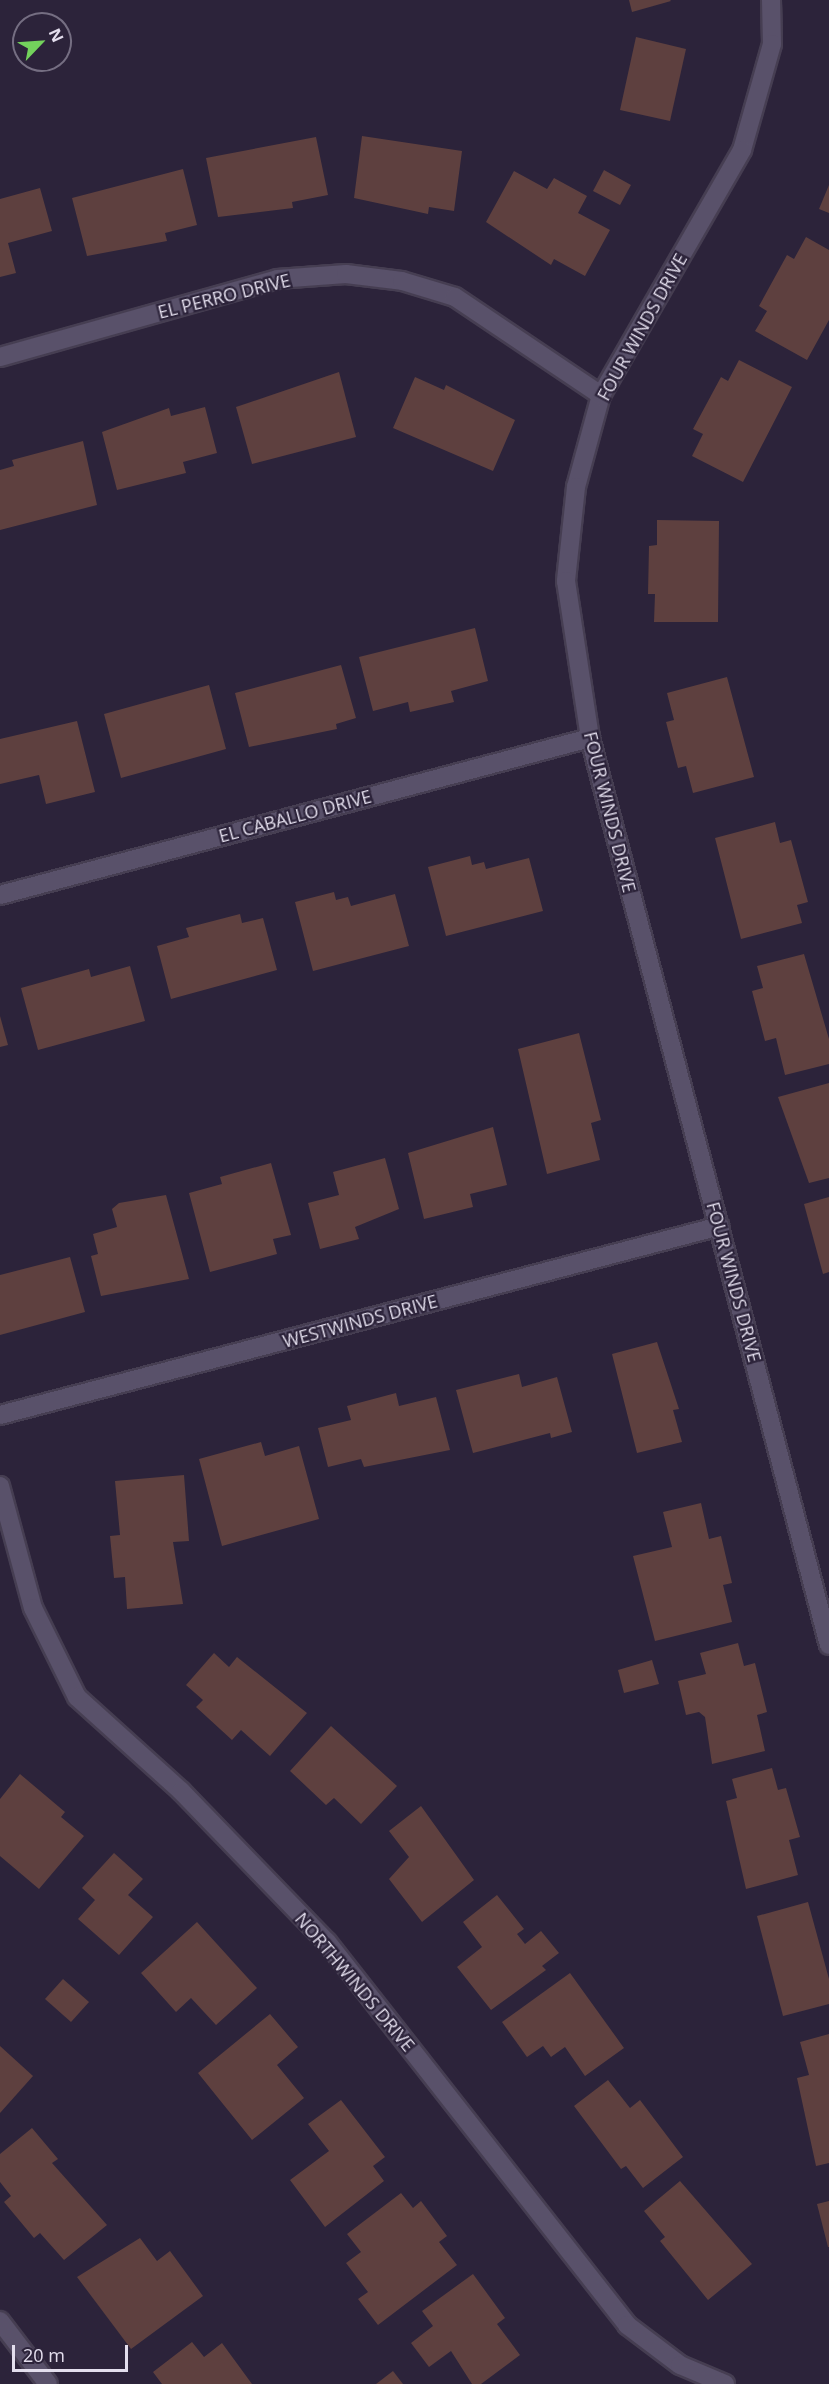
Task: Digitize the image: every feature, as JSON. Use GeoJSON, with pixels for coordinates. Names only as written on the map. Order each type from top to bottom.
{"type":"FeatureCollection","features":[{"type":"Feature","properties":{"kind":"street","name":"FOUR WINDS DRIVE"},"geometry":{"type":"LineString","coordinates":[[771,0],[772,44],[742,150],[601,395],[576,487],[566,581],[590,738],[829,1645]]}},
{"type":"Feature","properties":{"kind":"street","name":"EL PERRO DRIVE"},"geometry":{"type":"LineString","coordinates":[[0,357],[277,279],[346,274],[402,281],[455,297],[601,395]]}},
{"type":"Feature","properties":{"kind":"street","name":"EL CABALLO DRIVE"},"geometry":{"type":"LineString","coordinates":[[0,895],[590,738]]}},
{"type":"Feature","properties":{"kind":"street","name":"WESTWINDS DRIVE"},"geometry":{"type":"LineString","coordinates":[[0,1415],[720,1226]]}},
{"type":"Feature","properties":{"kind":"street","name":"NORTHWINDS DRIVE"},"geometry":{"type":"LineString","coordinates":[[0,1486],[33,1608],[77,1697],[181,1791],[327,1942],[627,2325],[680,2365],[725,2384]]}},
{"type":"Feature","properties":{"kind":"street"},"geometry":{"type":"LineString","coordinates":[[0,2321],[48,2384]]}},
{"type":"Feature","properties":{"kind":"building"},"geometry":{"type":"Polygon","coordinates":[[[629,0],[670,0],[671,1],[632,12],[629,0]]]}},
{"type":"Feature","properties":{"kind":"building"},"geometry":{"type":"Polygon","coordinates":[[[636,37],[686,49],[670,121],[620,110],[636,37]]]}},
{"type":"Feature","properties":{"kind":"building"},"geometry":{"type":"Polygon","coordinates":[[[362,136],[462,151],[454,211],[429,207],[428,214],[354,198],[362,136]]]}},
{"type":"Feature","properties":{"kind":"building"},"geometry":{"type":"Polygon","coordinates":[[[316,137],[328,195],[292,202],[293,208],[218,217],[206,158],[316,137]]]}},
{"type":"Feature","properties":{"kind":"building"},"geometry":{"type":"Polygon","coordinates":[[[183,169],[197,225],[165,233],[167,241],[87,256],[72,198],[183,169]]]}},
{"type":"Feature","properties":{"kind":"building"},"geometry":{"type":"Polygon","coordinates":[[[604,170],[631,185],[620,205],[593,191],[604,170]]]}},
{"type":"Feature","properties":{"kind":"building"},"geometry":{"type":"Polygon","coordinates":[[[514,171],[547,189],[554,178],[587,196],[578,213],[610,230],[585,276],[554,259],[551,265],[486,222],[514,171]]]}},
{"type":"Feature","properties":{"kind":"building"},"geometry":{"type":"Polygon","coordinates":[[[829,185],[829,213],[819,209],[829,185]]]}},
{"type":"Feature","properties":{"kind":"building"},"geometry":{"type":"Polygon","coordinates":[[[40,188],[52,231],[8,243],[16,273],[0,277],[0,199],[40,188]]]}},
{"type":"Feature","properties":{"kind":"building"},"geometry":{"type":"Polygon","coordinates":[[[806,237],[829,250],[829,320],[807,360],[755,331],[767,311],[759,306],[787,255],[794,259],[806,237]]]}},
{"type":"Feature","properties":{"kind":"building"},"geometry":{"type":"Polygon","coordinates":[[[739,360],[792,387],[743,482],[692,456],[703,434],[693,429],[721,377],[728,381],[739,360]]]}},
{"type":"Feature","properties":{"kind":"building"},"geometry":{"type":"Polygon","coordinates":[[[339,372],[356,437],[252,464],[236,407],[339,372]]]}},
{"type":"Feature","properties":{"kind":"building"},"geometry":{"type":"Polygon","coordinates":[[[415,377],[444,390],[446,385],[515,420],[493,471],[393,428],[415,377]]]}},
{"type":"Feature","properties":{"kind":"building"},"geometry":{"type":"Polygon","coordinates":[[[205,407],[217,453],[183,462],[186,473],[117,490],[102,432],[169,408],[171,416],[205,407]]]}},
{"type":"Feature","properties":{"kind":"building"},"geometry":{"type":"Polygon","coordinates":[[[83,441],[97,505],[0,530],[0,470],[14,466],[12,460],[83,441]]]}},
{"type":"Feature","properties":{"kind":"building"},"geometry":{"type":"Polygon","coordinates":[[[657,520],[719,521],[718,622],[654,622],[655,594],[648,594],[649,546],[657,545],[657,520]]]}},
{"type":"Feature","properties":{"kind":"building"},"geometry":{"type":"Polygon","coordinates":[[[475,628],[488,681],[451,691],[454,702],[410,712],[408,702],[373,711],[359,657],[475,628]]]}},
{"type":"Feature","properties":{"kind":"building"},"geometry":{"type":"Polygon","coordinates":[[[341,665],[356,718],[336,724],[337,729],[249,747],[235,693],[341,665]]]}},
{"type":"Feature","properties":{"kind":"building"},"geometry":{"type":"Polygon","coordinates":[[[727,677],[754,777],[693,793],[686,766],[678,768],[666,722],[674,720],[667,693],[727,677]]]}},
{"type":"Feature","properties":{"kind":"building"},"geometry":{"type":"Polygon","coordinates":[[[209,685],[226,749],[121,778],[104,714],[209,685]]]}},
{"type":"Feature","properties":{"kind":"building"},"geometry":{"type":"Polygon","coordinates":[[[77,721],[95,792],[46,804],[39,775],[0,784],[0,739],[77,721]]]}},
{"type":"Feature","properties":{"kind":"building"},"geometry":{"type":"Polygon","coordinates":[[[775,822],[780,843],[791,840],[808,902],[797,905],[802,923],[741,939],[715,838],[775,822]]]}},
{"type":"Feature","properties":{"kind":"building"},"geometry":{"type":"Polygon","coordinates":[[[470,856],[472,865],[484,862],[486,869],[529,858],[543,911],[446,936],[428,867],[470,856]]]}},
{"type":"Feature","properties":{"kind":"building"},"geometry":{"type":"Polygon","coordinates":[[[334,892],[336,900],[348,897],[351,906],[395,894],[409,946],[313,971],[295,902],[334,892]]]}},
{"type":"Feature","properties":{"kind":"building"},"geometry":{"type":"Polygon","coordinates":[[[240,914],[242,923],[263,918],[277,970],[171,999],[157,946],[189,937],[186,928],[240,914]]]}},
{"type":"Feature","properties":{"kind":"building"},"geometry":{"type":"Polygon","coordinates":[[[804,954],[829,1039],[829,1064],[785,1075],[776,1038],[765,1041],[752,991],[763,988],[757,966],[804,954]]]}},
{"type":"Feature","properties":{"kind":"building"},"geometry":{"type":"Polygon","coordinates":[[[130,966],[145,1021],[38,1050],[21,988],[89,969],[91,977],[130,966]]]}},
{"type":"Feature","properties":{"kind":"building"},"geometry":{"type":"Polygon","coordinates":[[[0,1016],[8,1045],[0,1047],[0,1016]]]}},
{"type":"Feature","properties":{"kind":"building"},"geometry":{"type":"Polygon","coordinates":[[[579,1033],[601,1120],[591,1123],[600,1160],[547,1174],[518,1049],[579,1033]]]}},
{"type":"Feature","properties":{"kind":"building"},"geometry":{"type":"Polygon","coordinates":[[[829,1083],[829,1178],[809,1183],[778,1097],[829,1083]]]}},
{"type":"Feature","properties":{"kind":"building"},"geometry":{"type":"Polygon","coordinates":[[[493,1127],[507,1185],[470,1194],[473,1207],[424,1219],[408,1153],[493,1127]]]}},
{"type":"Feature","properties":{"kind":"building"},"geometry":{"type":"Polygon","coordinates":[[[385,1158],[399,1209],[355,1227],[359,1239],[320,1249],[308,1203],[339,1195],[333,1172],[385,1158]]]}},
{"type":"Feature","properties":{"kind":"building"},"geometry":{"type":"Polygon","coordinates":[[[271,1163],[291,1235],[273,1239],[277,1254],[210,1272],[189,1193],[222,1184],[220,1177],[271,1163]]]}},
{"type":"Feature","properties":{"kind":"building"},"geometry":{"type":"Polygon","coordinates":[[[166,1195],[189,1279],[101,1296],[91,1256],[98,1254],[93,1234],[117,1227],[112,1209],[119,1203],[166,1195]]]}},
{"type":"Feature","properties":{"kind":"building"},"geometry":{"type":"Polygon","coordinates":[[[829,1197],[829,1272],[823,1274],[804,1204],[829,1197]]]}},
{"type":"Feature","properties":{"kind":"building"},"geometry":{"type":"Polygon","coordinates":[[[70,1257],[85,1312],[0,1335],[0,1275],[70,1257]]]}},
{"type":"Feature","properties":{"kind":"building"},"geometry":{"type":"Polygon","coordinates":[[[657,1342],[679,1409],[673,1410],[682,1442],[637,1453],[612,1354],[657,1342]]]}},
{"type":"Feature","properties":{"kind":"building"},"geometry":{"type":"Polygon","coordinates":[[[519,1374],[522,1387],[557,1377],[572,1432],[551,1438],[550,1433],[473,1453],[456,1390],[519,1374]]]}},
{"type":"Feature","properties":{"kind":"building"},"geometry":{"type":"Polygon","coordinates":[[[396,1393],[399,1406],[436,1397],[450,1450],[364,1467],[361,1459],[328,1467],[318,1428],[351,1420],[347,1406],[396,1393]]]}},
{"type":"Feature","properties":{"kind":"building"},"geometry":{"type":"Polygon","coordinates":[[[261,1442],[265,1456],[299,1446],[319,1519],[222,1546],[199,1459],[261,1442]]]}},
{"type":"Feature","properties":{"kind":"building"},"geometry":{"type":"Polygon","coordinates":[[[184,1475],[189,1541],[173,1542],[183,1604],[127,1609],[125,1577],[114,1578],[110,1536],[120,1535],[115,1481],[184,1475]]]}},
{"type":"Feature","properties":{"kind":"building"},"geometry":{"type":"Polygon","coordinates":[[[701,1503],[709,1539],[721,1536],[732,1583],[723,1585],[732,1622],[655,1641],[633,1556],[672,1547],[663,1512],[701,1503]]]}},
{"type":"Feature","properties":{"kind":"building"},"geometry":{"type":"Polygon","coordinates":[[[738,1643],[744,1666],[755,1663],[767,1712],[757,1715],[765,1751],[712,1764],[705,1717],[699,1712],[686,1715],[678,1681],[706,1674],[700,1653],[738,1643]]]}},
{"type":"Feature","properties":{"kind":"building"},"geometry":{"type":"Polygon","coordinates":[[[214,1653],[229,1667],[237,1657],[307,1713],[270,1756],[241,1730],[232,1740],[196,1707],[203,1700],[186,1685],[214,1653]]]}},
{"type":"Feature","properties":{"kind":"building"},"geometry":{"type":"Polygon","coordinates":[[[652,1660],[659,1684],[624,1693],[618,1670],[652,1660]]]}},
{"type":"Feature","properties":{"kind":"building"},"geometry":{"type":"Polygon","coordinates":[[[331,1726],[397,1786],[361,1824],[334,1798],[326,1805],[290,1771],[331,1726]]]}},
{"type":"Feature","properties":{"kind":"building"},"geometry":{"type":"Polygon","coordinates":[[[772,1768],[778,1790],[786,1788],[800,1837],[789,1840],[798,1875],[746,1889],[726,1801],[737,1798],[732,1779],[772,1768]]]}},
{"type":"Feature","properties":{"kind":"building"},"geometry":{"type":"Polygon","coordinates":[[[20,1774],[65,1812],[61,1817],[84,1836],[39,1889],[0,1856],[0,1799],[20,1774]]]}},
{"type":"Feature","properties":{"kind":"building"},"geometry":{"type":"Polygon","coordinates":[[[421,1806],[474,1880],[422,1922],[389,1879],[409,1857],[389,1831],[421,1806]]]}},
{"type":"Feature","properties":{"kind":"building"},"geometry":{"type":"Polygon","coordinates":[[[114,1853],[143,1879],[128,1895],[153,1917],[119,1955],[78,1919],[95,1900],[82,1888],[114,1853]]]}},
{"type":"Feature","properties":{"kind":"building"},"geometry":{"type":"Polygon","coordinates":[[[497,1895],[524,1929],[517,1934],[525,1944],[541,1931],[559,1953],[542,1966],[546,1970],[491,2010],[457,1967],[482,1947],[463,1922],[497,1895]]]}},
{"type":"Feature","properties":{"kind":"building"},"geometry":{"type":"Polygon","coordinates":[[[808,1902],[829,1979],[829,2004],[783,2016],[757,1916],[808,1902]]]}},
{"type":"Feature","properties":{"kind":"building"},"geometry":{"type":"Polygon","coordinates":[[[197,1922],[257,1988],[216,2025],[191,1998],[176,2012],[141,1973],[197,1922]]]}},
{"type":"Feature","properties":{"kind":"building"},"geometry":{"type":"Polygon","coordinates":[[[570,1973],[624,2048],[585,2076],[565,2047],[551,2057],[543,2046],[527,2057],[502,2022],[570,1973]]]}},
{"type":"Feature","properties":{"kind":"building"},"geometry":{"type":"Polygon","coordinates":[[[63,1979],[89,2002],[71,2022],[45,1999],[63,1979]]]}},
{"type":"Feature","properties":{"kind":"building"},"geometry":{"type":"Polygon","coordinates":[[[270,2014],[298,2047],[277,2065],[304,2098],[252,2140],[198,2073],[270,2014]]]}},
{"type":"Feature","properties":{"kind":"building"},"geometry":{"type":"Polygon","coordinates":[[[829,2034],[829,2163],[816,2166],[797,2078],[809,2075],[800,2042],[829,2034]]]}},
{"type":"Feature","properties":{"kind":"building"},"geometry":{"type":"Polygon","coordinates":[[[0,2046],[33,2076],[0,2113],[0,2046]]]}},
{"type":"Feature","properties":{"kind":"building"},"geometry":{"type":"Polygon","coordinates":[[[608,2080],[630,2108],[640,2100],[683,2157],[643,2188],[626,2166],[621,2169],[574,2106],[608,2080]]]}},
{"type":"Feature","properties":{"kind":"building"},"geometry":{"type":"Polygon","coordinates":[[[341,2100],[385,2157],[373,2166],[384,2181],[325,2227],[290,2180],[329,2151],[308,2124],[341,2100]]]}},
{"type":"Feature","properties":{"kind":"building"},"geometry":{"type":"Polygon","coordinates":[[[32,2128],[58,2159],[52,2163],[107,2225],[64,2260],[40,2233],[34,2238],[4,2202],[11,2196],[0,2182],[0,2154],[32,2128]]]}},
{"type":"Feature","properties":{"kind":"building"},"geometry":{"type":"Polygon","coordinates":[[[680,2181],[752,2264],[708,2300],[660,2241],[665,2237],[644,2211],[680,2181]]]}},
{"type":"Feature","properties":{"kind":"building"},"geometry":{"type":"Polygon","coordinates":[[[401,2193],[413,2208],[421,2201],[447,2236],[439,2242],[457,2265],[378,2325],[358,2299],[368,2292],[346,2263],[361,2252],[347,2234],[401,2193]]]}},
{"type":"Feature","properties":{"kind":"building"},"geometry":{"type":"Polygon","coordinates":[[[829,2201],[829,2247],[828,2247],[817,2204],[829,2201]]]}},
{"type":"Feature","properties":{"kind":"building"},"geometry":{"type":"Polygon","coordinates":[[[140,2238],[157,2261],[170,2251],[203,2296],[131,2349],[77,2277],[140,2238]]]}},
{"type":"Feature","properties":{"kind":"building"},"geometry":{"type":"Polygon","coordinates":[[[473,2274],[505,2318],[497,2324],[520,2355],[481,2384],[472,2384],[451,2351],[429,2367],[411,2343],[433,2326],[422,2311],[473,2274]]]}},
{"type":"Feature","properties":{"kind":"building"},"geometry":{"type":"Polygon","coordinates":[[[192,2342],[204,2357],[222,2343],[252,2384],[162,2384],[153,2372],[192,2342]]]}},
{"type":"Feature","properties":{"kind":"building"},"geometry":{"type":"Polygon","coordinates":[[[393,2371],[403,2384],[376,2384],[393,2371]]]}}]}
